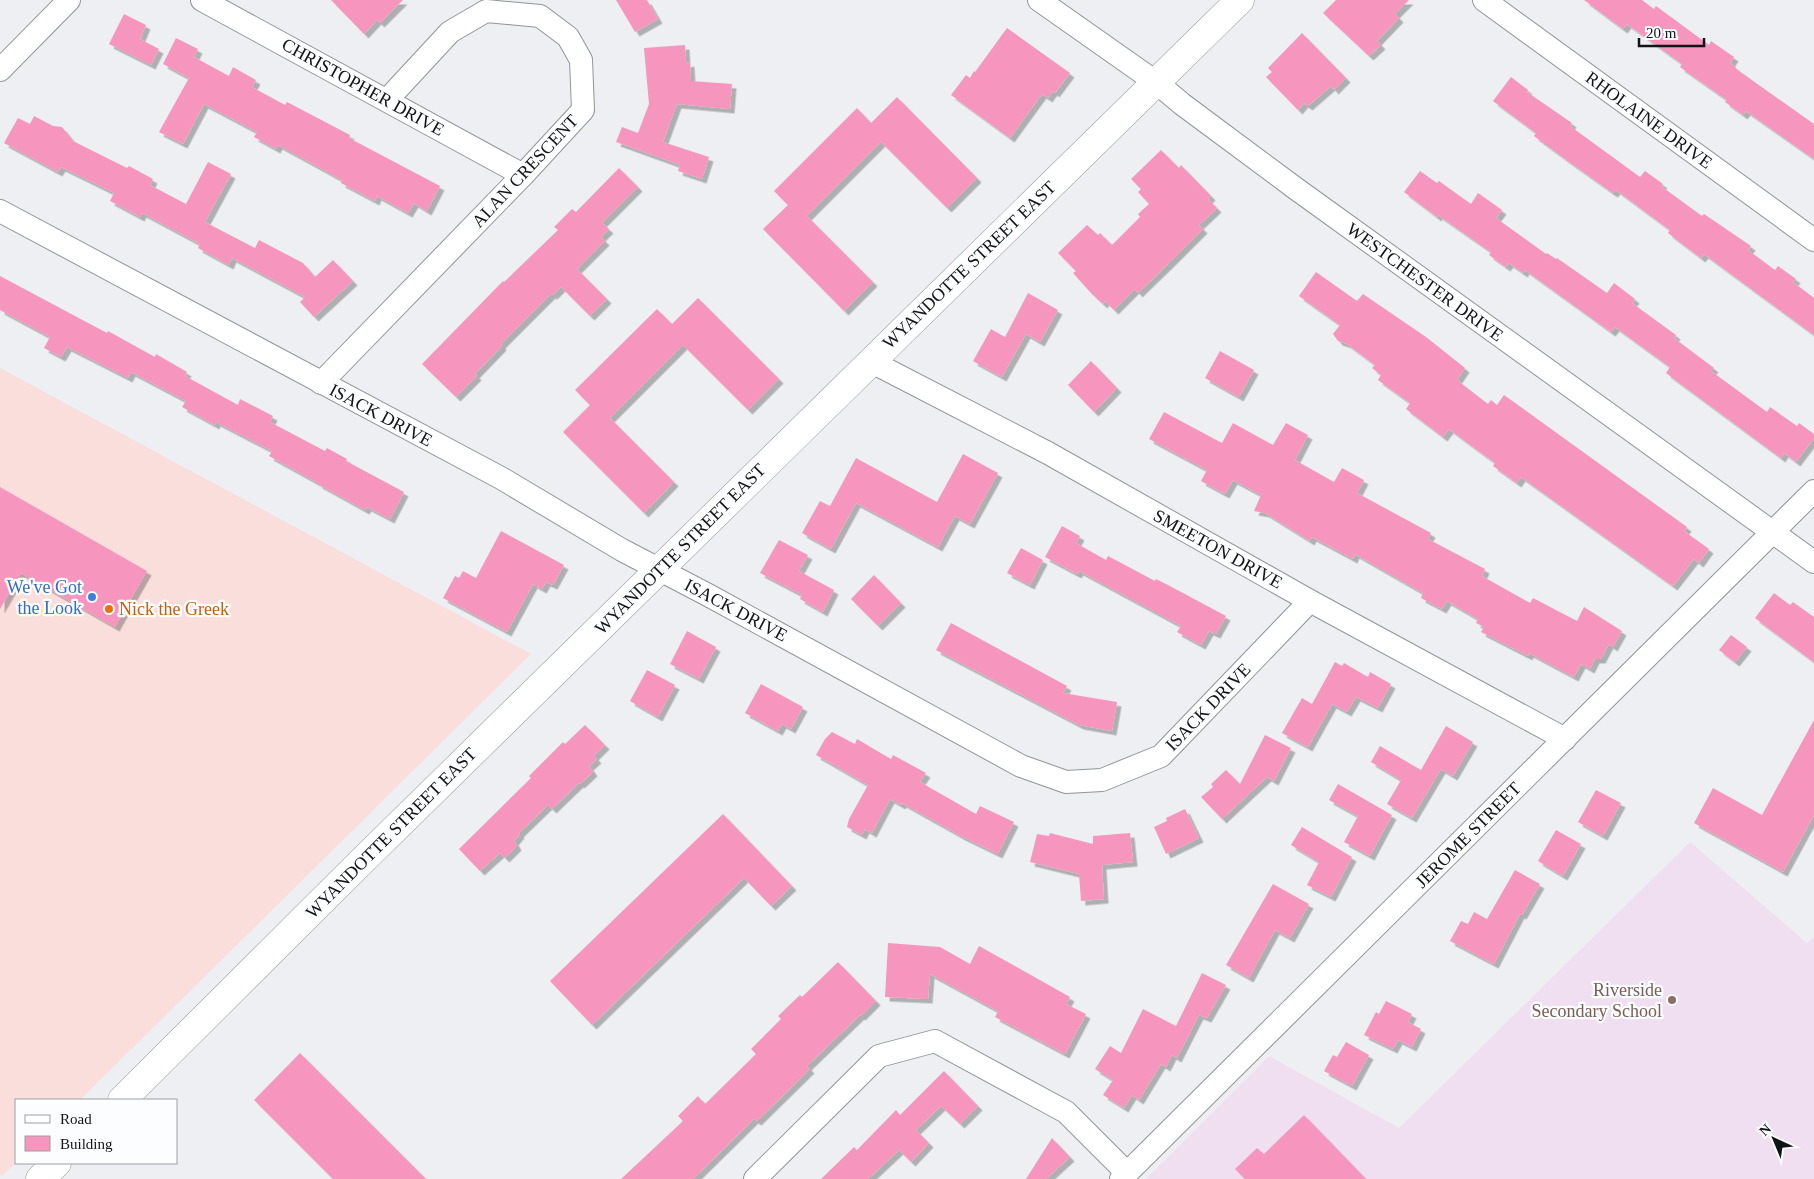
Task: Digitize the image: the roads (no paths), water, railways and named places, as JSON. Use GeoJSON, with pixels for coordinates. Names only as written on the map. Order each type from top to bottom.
{"type":"FeatureCollection","features":[{"type":"Feature","properties":{"kind":"street"},"geometry":{"type":"LineString","coordinates":[[0,70],[69,0]]}},
{"type":"Feature","properties":{"kind":"street","name":"CHRISTOPHER DRIVE"},"geometry":{"type":"LineString","coordinates":[[202,0],[523,175]]}},
{"type":"Feature","properties":{"kind":"street","name":"WESTCHESTER DRIVE"},"geometry":{"type":"LineString","coordinates":[[1039,0],[1157,82],[1182,104],[1295,188],[1814,562]]}},
{"type":"Feature","properties":{"kind":"street","name":"WYANDOTTE STREET EAST"},"geometry":{"type":"LineString","coordinates":[[123,1099],[870,361],[1240,0]]}},
{"type":"Feature","properties":{"kind":"street","name":"RHOLAINE DRIVE"},"geometry":{"type":"LineString","coordinates":[[1484,0],[1814,240]]}},
{"type":"Feature","properties":{"kind":"street","name":"ALAN CRESCENT"},"geometry":{"type":"LineString","coordinates":[[321,383],[523,175],[583,110],[581,60],[568,37],[540,16],[486,11],[450,32],[387,100]]}},
{"type":"Feature","properties":{"kind":"street","name":"ISACK DRIVE"},"geometry":{"type":"LineString","coordinates":[[0,211],[501,478],[622,550],[1021,766],[1066,782],[1102,780],[1161,756],[1310,601]]}},
{"type":"Feature","properties":{"kind":"street","name":"SMEETON DRIVE"},"geometry":{"type":"LineString","coordinates":[[870,361],[1048,453],[1310,601],[1565,739]]}},
{"type":"Feature","properties":{"kind":"street","name":"JEROME STREET"},"geometry":{"type":"LineString","coordinates":[[1124,1176],[1814,491]]}},
{"type":"Feature","properties":{"kind":"street"},"geometry":{"type":"LineString","coordinates":[[755,1179],[879,1056],[935,1041],[1066,1112],[1124,1176]]}},
{"type":"Feature","properties":{"kind":"street"},"geometry":{"type":"LineString","coordinates":[[40,1179],[56,1164]]}},
{"type":"Feature","properties":{"kind":"place","name":"We've Got the Look"},"geometry":{"type":"Point","coordinates":[92,597]}},
{"type":"Feature","properties":{"kind":"place","name":"Nick the Greek"},"geometry":{"type":"Point","coordinates":[109,609]}},
{"type":"Feature","properties":{"kind":"place","name":"Riverside Secondary School"},"geometry":{"type":"Point","coordinates":[1672,1000]}}]}
